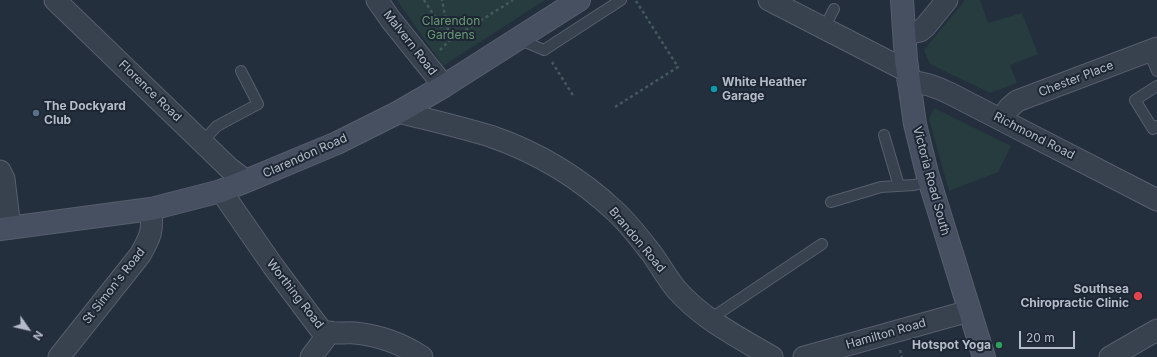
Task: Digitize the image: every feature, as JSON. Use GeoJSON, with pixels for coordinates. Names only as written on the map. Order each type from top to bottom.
{"type":"FeatureCollection","features":[{"type":"Feature","properties":{"kind":"street","name":"Florence Road"},"geometry":{"type":"LineString","coordinates":[[55,0],[229,168],[246,181]]}},
{"type":"Feature","properties":{"kind":"street","name":"Malvern Road"},"geometry":{"type":"LineString","coordinates":[[377,0],[391,20],[444,86]]}},
{"type":"Feature","properties":{"kind":"street","name":"Clarendon Road"},"geometry":{"type":"LineString","coordinates":[[5,228],[150,209],[221,191],[337,143],[399,112],[444,86],[580,0]]}},
{"type":"Feature","properties":{"kind":"street","name":"Richmond Road"},"geometry":{"type":"LineString","coordinates":[[769,0],[824,28],[919,82],[934,86],[951,94],[1157,200]]}},
{"type":"Feature","properties":{"kind":"street","name":"Victoria Road South"},"geometry":{"type":"LineString","coordinates":[[902,0],[908,76],[916,124],[930,181],[984,357]]}},
{"type":"Feature","properties":{"kind":"street"},"geometry":{"type":"LineString","coordinates":[[905,34],[920,31],[925,27],[947,0]]}},
{"type":"Feature","properties":{"kind":"street","name":"Chester Place"},"geometry":{"type":"LineString","coordinates":[[1001,119],[1009,108],[1017,101],[1153,50]]}},
{"type":"Feature","properties":{"kind":"street","name":"Brandon Road"},"geometry":{"type":"LineString","coordinates":[[399,112],[491,137],[525,150],[563,170],[588,188],[617,213],[651,253],[675,288],[691,305],[710,319],[772,357]]}},
{"type":"Feature","properties":{"kind":"street"},"geometry":{"type":"LineString","coordinates":[[0,171],[4,179],[5,228]]}},
{"type":"Feature","properties":{"kind":"street","name":"Worthing Road"},"geometry":{"type":"LineString","coordinates":[[221,191],[272,266],[318,328],[330,332],[356,333],[377,337],[400,345],[422,357]]}},
{"type":"Feature","properties":{"kind":"street","name":"St Simon's Road"},"geometry":{"type":"LineString","coordinates":[[59,357],[140,255],[150,239],[152,222],[150,209]]}},
{"type":"Feature","properties":{"kind":"street","name":"Hamilton Road"},"geometry":{"type":"LineString","coordinates":[[804,357],[969,310]]}},
{"type":"Feature","properties":{"kind":"street"},"geometry":{"type":"LineString","coordinates":[[1110,357],[1157,330]]}},
{"type":"Feature","properties":{"kind":"street"},"geometry":{"type":"LineString","coordinates":[[311,357],[330,332]]}},
{"type":"Feature","properties":{"kind":"lane"},"geometry":{"type":"LineString","coordinates":[[518,39],[544,50],[621,0]]}},
{"type":"Feature","properties":{"kind":"lane"},"geometry":{"type":"LineString","coordinates":[[824,28],[834,9]]}},
{"type":"Feature","properties":{"kind":"lane"},"geometry":{"type":"LineString","coordinates":[[1153,50],[1157,71]]}},
{"type":"Feature","properties":{"kind":"lane"},"geometry":{"type":"LineString","coordinates":[[202,142],[217,126],[258,104],[241,71]]}},
{"type":"Feature","properties":{"kind":"lane"},"geometry":{"type":"LineString","coordinates":[[1157,86],[1135,100],[1153,129],[1157,126]]}},
{"type":"Feature","properties":{"kind":"lane"},"geometry":{"type":"LineString","coordinates":[[884,135],[899,186]]}},
{"type":"Feature","properties":{"kind":"lane"},"geometry":{"type":"LineString","coordinates":[[831,202],[881,187],[914,185],[930,181]]}},
{"type":"Feature","properties":{"kind":"lane"},"geometry":{"type":"LineString","coordinates":[[710,319],[822,244]]}},
{"type":"Feature","properties":{"kind":"path"},"geometry":{"type":"LineString","coordinates":[[424,0],[450,40]]}},
{"type":"Feature","properties":{"kind":"path"},"geometry":{"type":"LineString","coordinates":[[442,0],[450,40]]}},
{"type":"Feature","properties":{"kind":"path"},"geometry":{"type":"LineString","coordinates":[[423,60],[439,51],[450,40],[513,0]]}},
{"type":"Feature","properties":{"kind":"path"},"geometry":{"type":"LineString","coordinates":[[615,107],[678,67],[635,0]]}},
{"type":"Feature","properties":{"kind":"path"},"geometry":{"type":"LineString","coordinates":[[544,50],[574,97]]}},
{"type":"Feature","properties":{"kind":"green space","name":"Clarendon Gardens"},"geometry":{"type":"Polygon","coordinates":[[[397,0],[545,0],[443,66],[397,0]]]}},
{"type":"Feature","properties":{"kind":"green space"},"geometry":{"type":"Polygon","coordinates":[[[965,0],[980,0],[988,23],[1022,13],[1038,54],[1010,65],[1017,83],[990,93],[930,64],[924,50],[965,0]]]}},
{"type":"Feature","properties":{"kind":"green space"},"geometry":{"type":"Polygon","coordinates":[[[934,108],[1011,146],[998,172],[949,191],[929,119],[934,108]]]}},
{"type":"Feature","properties":{"kind":"place","name":"White Heather Garage"},"geometry":{"type":"Point","coordinates":[714,89]}},
{"type":"Feature","properties":{"kind":"place","name":"The Dockyard Club"},"geometry":{"type":"Point","coordinates":[36,113]}},
{"type":"Feature","properties":{"kind":"place","name":"Southsea Chiropractic Clinic"},"geometry":{"type":"Point","coordinates":[1138,296]}},
{"type":"Feature","properties":{"kind":"place","name":"Hotspot Yoga"},"geometry":{"type":"Point","coordinates":[999,345]}}]}
